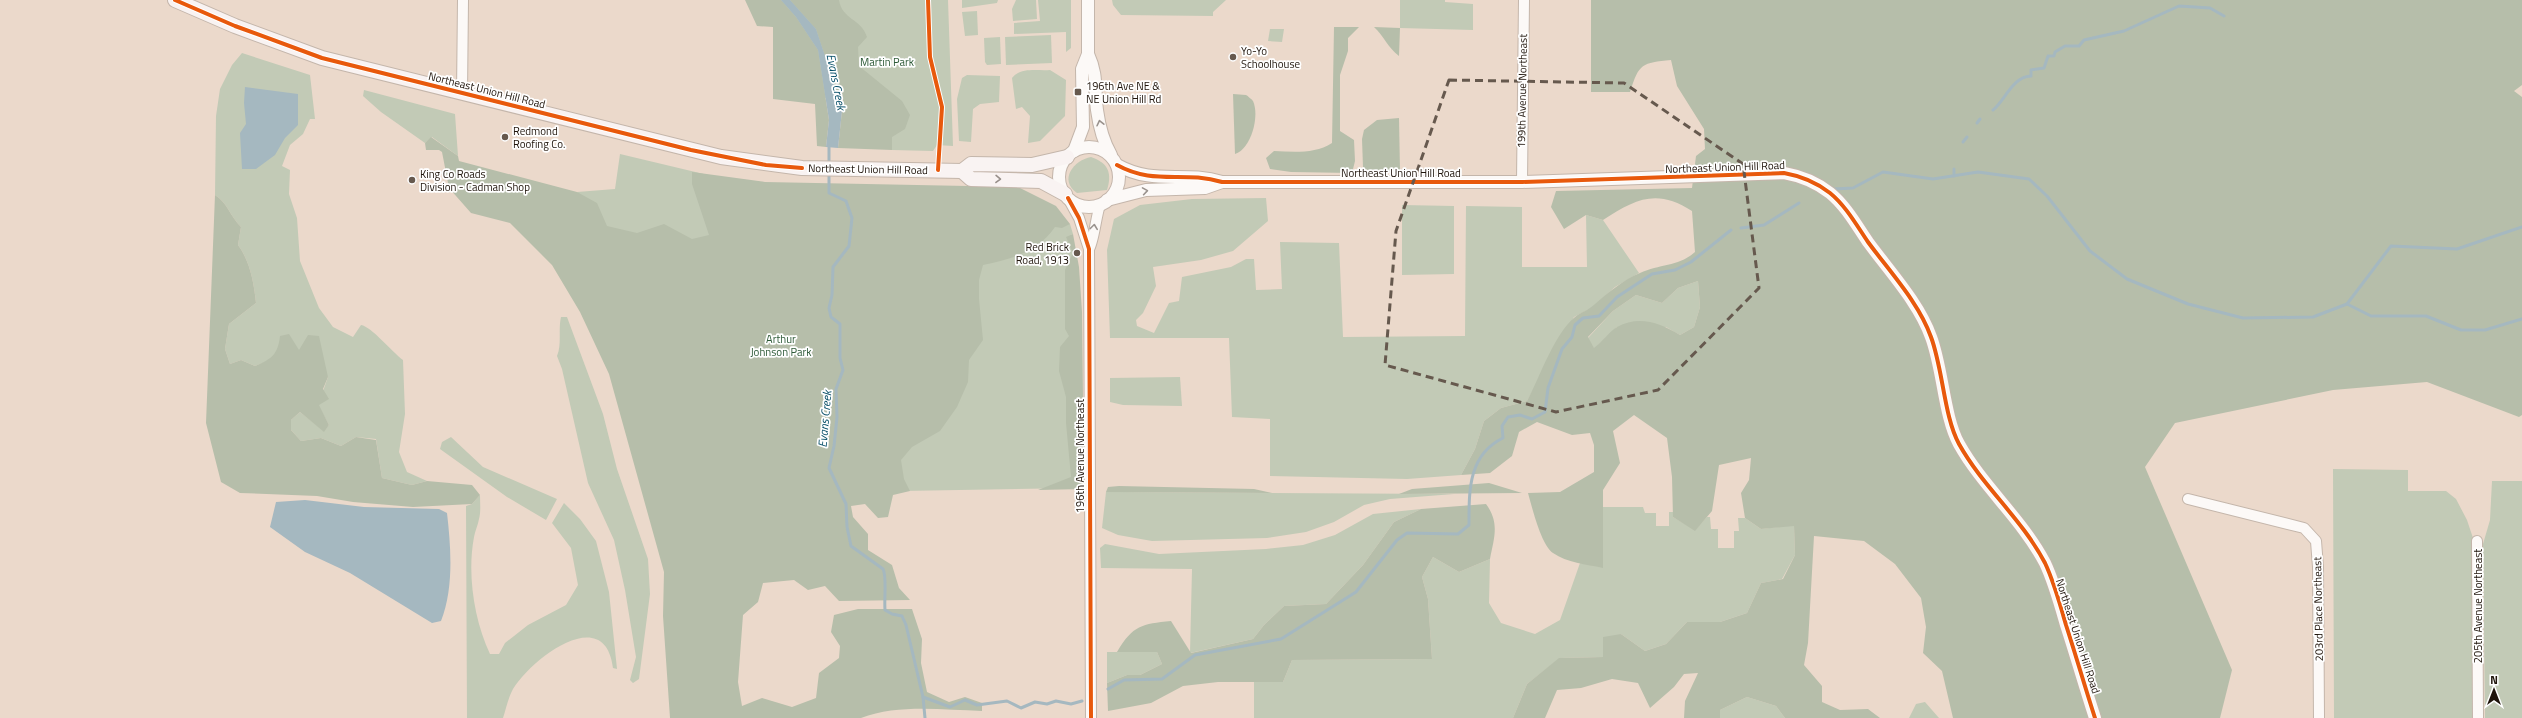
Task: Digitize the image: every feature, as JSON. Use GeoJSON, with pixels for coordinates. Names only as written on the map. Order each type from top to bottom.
{"type":"FeatureCollection","features":[{"type":"Feature","properties":{"kind":"main road","name":"Northeast Union Hill Road"},"geometry":{"type":"LineString","coordinates":[[175,0],[247,31],[322,58],[462,94],[721,157],[802,168],[962,171],[971,164],[1032,165],[1070,154]]}},
{"type":"Feature","properties":{"kind":"main road","name":"Northeast Union Hill Road"},"geometry":{"type":"LineString","coordinates":[[962,171],[971,179],[1041,181],[1066,196]]}},
{"type":"Feature","properties":{"kind":"street"},"geometry":{"type":"LineString","coordinates":[[462,94],[463,0]]}},
{"type":"Feature","properties":{"kind":"street"},"geometry":{"type":"LineString","coordinates":[[1088,0],[1088,54],[1082,70],[1083,127],[1059,175],[1066,196],[1083,206],[1104,203],[1118,184],[1115,162],[1105,143],[1100,127],[1097,109],[1095,69],[1088,54]]}},
{"type":"Feature","properties":{"kind":"street","name":"199th Avenue Northeast"},"geometry":{"type":"LineString","coordinates":[[1522,182],[1524,0]]}},
{"type":"Feature","properties":{"kind":"street"},"geometry":{"type":"LineString","coordinates":[[1070,154],[1082,148],[1095,148],[1107,153],[1115,162]]}},
{"type":"Feature","properties":{"kind":"street","name":"Northeast Union Hill Road"},"geometry":{"type":"LineString","coordinates":[[1115,162],[1144,176],[1205,177],[1222,182],[1522,182],[1784,173],[1800,176],[1831,194],[1916,307],[1931,336],[1944,386],[1949,413],[1958,443],[1971,464],[2030,540],[2044,563],[2054,585],[2095,718]]}},
{"type":"Feature","properties":{"kind":"street","name":"Northeast Union Hill Road"},"geometry":{"type":"LineString","coordinates":[[1104,203],[1146,190],[1205,188],[1222,182]]}},
{"type":"Feature","properties":{"kind":"street","name":"196th Avenue Northeast"},"geometry":{"type":"LineString","coordinates":[[1066,196],[1079,218],[1085,242],[1089,249],[1091,718]]}},
{"type":"Feature","properties":{"kind":"street","name":"196th Avenue Northeast"},"geometry":{"type":"LineString","coordinates":[[1089,249],[1093,243],[1094,223],[1104,203]]}},
{"type":"Feature","properties":{"kind":"street","name":"203rd Place Northeast"},"geometry":{"type":"LineString","coordinates":[[2188,499],[2304,528],[2316,541],[2318,567],[2319,718]]}},
{"type":"Feature","properties":{"kind":"street","name":"205th Avenue Northeast"},"geometry":{"type":"LineString","coordinates":[[2477,541],[2478,718]]}},
{"type":"Feature","properties":{"kind":"highlighted area"},"geometry":{"type":"Polygon","coordinates":[[[1449,80],[1624,83],[1743,164],[1759,288],[1658,390],[1556,412],[1385,365],[1396,231],[1449,80]]]}},
{"type":"Feature","properties":{"kind":"green space"},"geometry":{"type":"Polygon","coordinates":[[[745,0],[781,0],[796,17],[818,50],[829,120],[826,147],[817,146],[815,104],[773,99],[773,27],[757,26],[745,0]]]}},
{"type":"Feature","properties":{"kind":"green space","name":"Martin Park"},"geometry":{"type":"Polygon","coordinates":[[[777,0],[948,0],[953,146],[937,145],[933,151],[892,150],[892,144],[838,99],[776,94],[777,0]]]}},
{"type":"Feature","properties":{"kind":"green space"},"geometry":{"type":"Polygon","coordinates":[[[790,0],[839,0],[844,12],[861,26],[867,37],[858,47],[859,66],[902,101],[910,115],[905,129],[892,137],[892,150],[838,148],[842,111],[827,62],[816,29],[790,0]]]}},
{"type":"Feature","properties":{"kind":"green space"},"geometry":{"type":"Polygon","coordinates":[[[962,0],[998,0],[997,3],[962,8],[962,0]]]}},
{"type":"Feature","properties":{"kind":"green space"},"geometry":{"type":"Polygon","coordinates":[[[1016,0],[1036,0],[1037,19],[1013,21],[1012,9],[1016,0]]]}},
{"type":"Feature","properties":{"kind":"green space"},"geometry":{"type":"Polygon","coordinates":[[[1038,0],[1071,0],[1071,48],[1066,52],[1066,32],[1014,34],[1014,23],[1040,21],[1038,0]]]}},
{"type":"Feature","properties":{"kind":"green space"},"geometry":{"type":"Polygon","coordinates":[[[1112,0],[1226,0],[1213,12],[1213,16],[1121,15],[1113,5],[1112,0]]]}},
{"type":"Feature","properties":{"kind":"green space"},"geometry":{"type":"Polygon","coordinates":[[[1400,0],[1445,0],[1445,2],[1473,4],[1473,30],[1400,28],[1400,0]]]}},
{"type":"Feature","properties":{"kind":"green space"},"geometry":{"type":"Polygon","coordinates":[[[1591,0],[2522,0],[2522,85],[2514,91],[2522,97],[2522,415],[2519,417],[2427,382],[2333,390],[2175,423],[2145,467],[2232,670],[2220,718],[1953,718],[1942,671],[1923,653],[1926,627],[1921,598],[1895,564],[1864,541],[1814,536],[1808,643],[1804,665],[1822,686],[1822,702],[1840,710],[1868,709],[1880,718],[1785,718],[1776,706],[1747,697],[1720,710],[1720,718],[1684,718],[1685,701],[1698,673],[1684,674],[1674,687],[1650,708],[1638,683],[1612,679],[1581,688],[1557,690],[1545,718],[1513,718],[1527,684],[1559,658],[1603,657],[1603,637],[1621,634],[1645,651],[1666,644],[1687,622],[1720,622],[1747,613],[1761,583],[1783,579],[1795,555],[1794,526],[1761,529],[1745,518],[1741,493],[1749,480],[1751,458],[1719,465],[1712,511],[1695,531],[1673,517],[1672,477],[1667,438],[1634,415],[1613,431],[1620,463],[1603,490],[1603,568],[1564,559],[1549,549],[1541,534],[1528,493],[1560,492],[1594,472],[1594,445],[1590,433],[1572,435],[1537,422],[1519,432],[1512,456],[1490,473],[1461,475],[1475,449],[1484,421],[1501,408],[1527,401],[1560,334],[1575,317],[1590,308],[1628,279],[1647,270],[1683,260],[1695,252],[1692,211],[1679,204],[1657,198],[1646,199],[1625,206],[1603,220],[1586,215],[1564,229],[1551,207],[1556,191],[1692,188],[1696,156],[1705,149],[1704,129],[1677,86],[1671,60],[1654,62],[1643,66],[1636,75],[1630,92],[1591,92],[1591,0]],[[1698,281],[1678,288],[1662,303],[1636,295],[1613,311],[1588,337],[1594,348],[1617,327],[1625,323],[1641,321],[1657,324],[1680,335],[1694,327],[1700,307],[1698,281]]]}},
{"type":"Feature","properties":{"kind":"green space"},"geometry":{"type":"Polygon","coordinates":[[[977,11],[978,35],[965,36],[962,12],[977,11]]]}},
{"type":"Feature","properties":{"kind":"green space"},"geometry":{"type":"Polygon","coordinates":[[[1334,27],[1359,27],[1348,38],[1348,51],[1340,75],[1340,131],[1354,140],[1355,161],[1352,173],[1291,172],[1270,169],[1266,158],[1274,151],[1311,151],[1325,147],[1332,143],[1334,27]]]}},
{"type":"Feature","properties":{"kind":"green space"},"geometry":{"type":"Polygon","coordinates":[[[1374,27],[1400,28],[1399,56],[1381,34],[1374,27]]]}},
{"type":"Feature","properties":{"kind":"green space"},"geometry":{"type":"Polygon","coordinates":[[[1270,29],[1284,29],[1282,42],[1268,41],[1270,29]]]}},
{"type":"Feature","properties":{"kind":"green space"},"geometry":{"type":"Polygon","coordinates":[[[1051,35],[1052,63],[1006,65],[1005,37],[1051,35]]]}},
{"type":"Feature","properties":{"kind":"green space"},"geometry":{"type":"Polygon","coordinates":[[[1000,37],[1001,64],[987,65],[985,62],[984,38],[1000,37]]]}},
{"type":"Feature","properties":{"kind":"green space"},"geometry":{"type":"Polygon","coordinates":[[[242,53],[310,75],[315,119],[310,119],[303,134],[290,145],[282,166],[290,170],[289,194],[297,218],[300,261],[319,308],[333,327],[353,337],[361,325],[371,330],[403,360],[405,414],[399,452],[407,472],[427,481],[412,485],[382,478],[376,439],[356,437],[341,446],[321,438],[301,441],[291,430],[291,420],[300,412],[324,431],[329,425],[318,405],[328,377],[299,350],[278,350],[271,360],[255,366],[241,360],[230,364],[225,349],[229,324],[256,303],[251,272],[246,258],[238,245],[241,227],[223,201],[215,195],[216,116],[220,89],[232,65],[242,53]]]}},
{"type":"Feature","properties":{"kind":"green space"},"geometry":{"type":"Polygon","coordinates":[[[1050,70],[1066,80],[1065,116],[1040,141],[1028,143],[1030,116],[1022,107],[1016,109],[1012,78],[1024,71],[1050,70]]]}},
{"type":"Feature","properties":{"kind":"green space"},"geometry":{"type":"Polygon","coordinates":[[[967,75],[1000,76],[999,102],[980,104],[973,109],[971,142],[959,141],[957,99],[962,78],[967,75]]]}},
{"type":"Feature","properties":{"kind":"green space"},"geometry":{"type":"Polygon","coordinates":[[[364,90],[455,114],[458,156],[432,137],[425,143],[381,112],[363,96],[364,90]]]}},
{"type":"Feature","properties":{"kind":"green space"},"geometry":{"type":"Polygon","coordinates":[[[1233,94],[1246,95],[1253,101],[1255,107],[1255,123],[1250,139],[1241,151],[1235,154],[1233,94]]]}},
{"type":"Feature","properties":{"kind":"green space"},"geometry":{"type":"Polygon","coordinates":[[[1399,118],[1400,171],[1369,172],[1363,167],[1362,139],[1364,130],[1377,120],[1399,118]]]}},
{"type":"Feature","properties":{"kind":"green space","name":"Arthur Johnson Park"},"geometry":{"type":"Polygon","coordinates":[[[431,137],[458,156],[459,161],[577,192],[597,203],[607,226],[637,233],[664,224],[692,239],[709,235],[692,184],[692,172],[765,182],[1018,187],[1056,206],[1070,224],[1062,228],[1055,227],[1040,243],[1024,253],[983,265],[979,280],[979,299],[983,340],[969,360],[968,382],[957,407],[940,431],[912,447],[901,460],[904,479],[910,491],[893,495],[888,517],[878,518],[865,504],[851,506],[853,517],[868,534],[868,550],[892,565],[899,588],[910,600],[839,601],[825,586],[808,590],[794,580],[763,583],[758,602],[743,615],[738,682],[742,706],[762,698],[792,707],[816,698],[819,673],[839,658],[840,646],[831,632],[834,615],[858,609],[912,609],[922,639],[921,663],[927,692],[949,702],[965,697],[982,703],[982,711],[905,709],[861,718],[670,718],[663,616],[664,572],[609,374],[580,312],[552,265],[510,223],[471,213],[449,188],[442,152],[439,150],[426,150],[425,143],[431,137]]]}},
{"type":"Feature","properties":{"kind":"green space","name":"Arthur Johnson Park"},"geometry":{"type":"Polygon","coordinates":[[[620,154],[754,186],[1070,224],[1078,268],[1079,488],[842,492],[842,545],[577,192],[615,189],[620,154]]]}},
{"type":"Feature","properties":{"kind":"green space"},"geometry":{"type":"Polygon","coordinates":[[[1091,157],[1102,162],[1108,170],[1109,179],[1107,190],[1077,193],[1071,188],[1069,182],[1070,171],[1079,162],[1091,157]]]}},
{"type":"Feature","properties":{"kind":"green space"},"geometry":{"type":"Polygon","coordinates":[[[215,195],[223,201],[241,227],[238,245],[246,258],[251,272],[256,303],[229,324],[225,349],[230,364],[241,360],[255,366],[266,361],[276,352],[280,336],[289,334],[299,350],[308,335],[319,336],[328,377],[323,389],[329,399],[319,405],[329,425],[324,432],[300,412],[291,420],[291,430],[301,441],[321,438],[341,446],[356,437],[376,440],[382,478],[412,485],[427,481],[472,485],[480,495],[472,504],[413,507],[353,502],[317,496],[240,493],[221,482],[206,423],[215,195]]]}},
{"type":"Feature","properties":{"kind":"green space"},"geometry":{"type":"Polygon","coordinates":[[[1266,198],[1268,221],[1233,251],[1201,260],[1153,267],[1156,286],[1143,313],[1136,320],[1137,326],[1154,333],[1169,303],[1179,301],[1182,277],[1231,267],[1246,259],[1254,259],[1256,290],[1282,289],[1280,242],[1339,243],[1343,337],[1465,336],[1466,206],[1522,207],[1522,267],[1587,267],[1586,215],[1603,220],[1639,273],[1615,287],[1593,307],[1574,317],[1527,401],[1501,408],[1484,421],[1475,449],[1461,475],[1407,479],[1270,476],[1270,419],[1232,417],[1229,338],[1110,338],[1107,250],[1114,219],[1140,205],[1192,199],[1266,198]]]}},
{"type":"Feature","properties":{"kind":"green space"},"geometry":{"type":"Polygon","coordinates":[[[1402,205],[1454,206],[1454,274],[1402,275],[1402,205]]]}},
{"type":"Feature","properties":{"kind":"green space"},"geometry":{"type":"Polygon","coordinates":[[[1073,234],[1079,267],[1082,312],[1084,489],[1038,490],[1071,477],[1066,423],[1066,397],[1059,371],[1060,347],[1069,336],[1065,329],[1065,270],[1073,253],[1066,237],[1073,234]]]}},
{"type":"Feature","properties":{"kind":"green space"},"geometry":{"type":"Polygon","coordinates":[[[1698,281],[1700,307],[1694,327],[1680,335],[1666,327],[1617,327],[1594,349],[1588,338],[1613,311],[1636,295],[1662,303],[1678,288],[1698,281]]]}},
{"type":"Feature","properties":{"kind":"green space"},"geometry":{"type":"Polygon","coordinates":[[[561,317],[567,317],[603,414],[617,469],[648,559],[650,594],[639,679],[633,683],[630,680],[636,657],[625,590],[614,540],[588,483],[562,369],[557,356],[561,317]]]}},
{"type":"Feature","properties":{"kind":"green space"},"geometry":{"type":"Polygon","coordinates":[[[1180,377],[1182,406],[1123,405],[1110,402],[1110,378],[1180,377]]]}},
{"type":"Feature","properties":{"kind":"green space"},"geometry":{"type":"Polygon","coordinates":[[[451,437],[483,467],[557,499],[546,520],[507,497],[440,449],[442,442],[451,437]]]}},
{"type":"Feature","properties":{"kind":"green space"},"geometry":{"type":"Polygon","coordinates":[[[2333,469],[2408,470],[2408,491],[2446,491],[2456,499],[2467,520],[2474,541],[2474,718],[2334,718],[2333,469]]]}},
{"type":"Feature","properties":{"kind":"green space"},"geometry":{"type":"Polygon","coordinates":[[[2492,481],[2522,481],[2522,718],[2485,718],[2483,544],[2490,520],[2492,481]]]}},
{"type":"Feature","properties":{"kind":"green space"},"geometry":{"type":"Polygon","coordinates":[[[1489,483],[1522,493],[1399,494],[1412,489],[1489,483]]]}},
{"type":"Feature","properties":{"kind":"green space"},"geometry":{"type":"Polygon","coordinates":[[[1108,487],[1254,489],[1272,493],[1106,492],[1108,487]]]}},
{"type":"Feature","properties":{"kind":"green space"},"geometry":{"type":"Polygon","coordinates":[[[1106,492],[1454,494],[1390,499],[1364,505],[1334,522],[1306,532],[1267,538],[1152,541],[1118,535],[1102,528],[1106,492]]]}},
{"type":"Feature","properties":{"kind":"green space"},"geometry":{"type":"Polygon","coordinates":[[[480,495],[480,516],[474,535],[471,566],[473,597],[476,612],[484,641],[490,654],[499,654],[505,643],[528,625],[566,605],[578,585],[571,548],[552,523],[564,503],[580,519],[596,541],[609,592],[617,669],[613,668],[607,649],[597,639],[583,638],[567,642],[550,652],[522,677],[511,692],[503,718],[467,718],[466,506],[472,504],[480,495]]]}},
{"type":"Feature","properties":{"kind":"green space"},"geometry":{"type":"Polygon","coordinates":[[[1486,504],[1493,518],[1495,531],[1490,559],[1459,572],[1433,557],[1422,577],[1428,599],[1432,659],[1292,660],[1283,682],[1218,682],[1183,686],[1151,703],[1108,711],[1107,683],[1127,675],[1140,675],[1162,664],[1157,652],[1117,652],[1133,631],[1145,625],[1171,621],[1191,653],[1253,639],[1264,625],[1284,606],[1326,604],[1363,565],[1394,522],[1421,509],[1486,504]]]}},
{"type":"Feature","properties":{"kind":"green space"},"geometry":{"type":"Polygon","coordinates":[[[1603,507],[1643,507],[1645,513],[1656,513],[1656,526],[1669,526],[1669,512],[1673,512],[1673,517],[1695,530],[1707,517],[1710,517],[1711,529],[1718,529],[1718,548],[1734,548],[1734,531],[1739,531],[1738,518],[1745,518],[1761,529],[1794,525],[1795,555],[1782,579],[1761,583],[1747,613],[1720,622],[1687,622],[1666,644],[1645,651],[1621,634],[1603,657],[1560,658],[1527,684],[1513,718],[1254,718],[1254,682],[1283,682],[1292,660],[1432,659],[1428,599],[1422,577],[1433,557],[1459,572],[1490,559],[1489,603],[1501,623],[1535,634],[1560,620],[1580,563],[1603,567],[1603,507]]]}},
{"type":"Feature","properties":{"kind":"green space"},"geometry":{"type":"Polygon","coordinates":[[[1421,509],[1394,522],[1363,565],[1326,604],[1284,606],[1264,625],[1253,639],[1190,653],[1192,569],[1101,568],[1100,548],[1105,544],[1159,554],[1266,549],[1303,545],[1335,535],[1373,514],[1421,509]]]}},
{"type":"Feature","properties":{"kind":"green space"},"geometry":{"type":"Polygon","coordinates":[[[1107,652],[1157,652],[1162,664],[1140,675],[1127,675],[1107,683],[1107,652]]]}},
{"type":"Feature","properties":{"kind":"green space"},"geometry":{"type":"Polygon","coordinates":[[[1747,697],[1776,706],[1785,718],[1720,718],[1720,710],[1747,697]]]}},
{"type":"Feature","properties":{"kind":"green space"},"geometry":{"type":"Polygon","coordinates":[[[1925,702],[1939,718],[1909,718],[1916,704],[1925,702]]]}},
{"type":"Feature","properties":{"kind":"shaded area"},"geometry":{"type":"Polygon","coordinates":[[[781,0],[790,0],[816,29],[842,111],[838,148],[826,147],[829,120],[818,50],[796,17],[781,0]]]}},
{"type":"Feature","properties":{"kind":"shaded area"},"geometry":{"type":"Polygon","coordinates":[[[245,87],[298,94],[298,125],[285,138],[275,155],[256,169],[242,169],[240,133],[246,124],[244,103],[245,87]]]}},
{"type":"Feature","properties":{"kind":"shaded area"},"geometry":{"type":"Polygon","coordinates":[[[305,500],[364,507],[439,509],[447,513],[450,540],[450,582],[441,621],[432,623],[350,573],[305,552],[270,527],[276,502],[305,500]]]}},
{"type":"Feature","properties":{"kind":"waterway"},"geometry":{"type":"LineString","coordinates":[[1993,110],[2019,80],[2031,76],[2031,70],[2044,68],[2048,56],[2054,56],[2055,52],[2065,46],[2079,46],[2084,40],[2124,31],[2179,6],[2210,8],[2224,16]]}},
{"type":"Feature","properties":{"kind":"waterway"},"geometry":{"type":"LineString","coordinates":[[1977,123],[1980,119]]}},
{"type":"Feature","properties":{"kind":"waterway"},"geometry":{"type":"LineString","coordinates":[[1963,142],[1967,137]]}},
{"type":"Feature","properties":{"kind":"waterway","name":"Evans Creek"},"geometry":{"type":"LineString","coordinates":[[829,144],[829,164]]}},
{"type":"Feature","properties":{"kind":"waterway"},"geometry":{"type":"LineString","coordinates":[[1954,169],[1954,176]]}},
{"type":"Feature","properties":{"kind":"waterway","name":"Evans Creek"},"geometry":{"type":"LineString","coordinates":[[829,172],[829,193],[846,201],[852,218],[849,246],[833,267],[832,295],[829,308],[831,317],[840,324],[840,358],[843,370],[836,389],[837,417],[834,446],[829,468],[846,504],[847,527],[851,546],[883,569],[885,582],[885,610],[892,614],[902,616],[906,625],[923,697],[925,718]]}},
{"type":"Feature","properties":{"kind":"waterway"},"geometry":{"type":"LineString","coordinates":[[1834,189],[1853,188],[1883,172],[1933,179],[1978,172],[2029,179],[2047,196],[2090,251],[2127,279],[2188,304],[2243,318],[2313,317],[2347,304],[2391,246],[2457,249],[2522,227]]}},
{"type":"Feature","properties":{"kind":"waterway"},"geometry":{"type":"LineString","coordinates":[[1741,228],[1764,225],[1799,203]]}},
{"type":"Feature","properties":{"kind":"waterway"},"geometry":{"type":"LineString","coordinates":[[1108,689],[1124,680],[1162,679],[1195,655],[1281,639],[1356,592],[1397,540],[1407,533],[1458,534],[1469,525],[1469,499],[1473,475],[1477,464],[1491,445],[1503,438],[1502,426],[1508,417],[1520,415],[1532,419],[1545,412],[1548,388],[1562,349],[1572,337],[1575,325],[1583,318],[1599,316],[1617,297],[1652,274],[1675,270],[1691,262],[1731,230]]}},
{"type":"Feature","properties":{"kind":"waterway"},"geometry":{"type":"LineString","coordinates":[[2347,304],[2371,316],[2426,316],[2461,330],[2485,330],[2522,319]]}},
{"type":"Feature","properties":{"kind":"waterway"},"geometry":{"type":"LineString","coordinates":[[923,697],[950,707],[965,700],[977,705],[1007,701],[1021,708],[1035,702],[1047,704],[1056,701],[1071,704],[1082,701]]}},
{"type":"Feature","properties":{"kind":"cycle path"},"geometry":{"type":"LineString","coordinates":[[175,0],[235,26],[322,58],[691,150],[766,165],[802,168]]}},
{"type":"Feature","properties":{"kind":"cycle path"},"geometry":{"type":"LineString","coordinates":[[928,0],[930,57],[942,107],[938,170]]}},
{"type":"Feature","properties":{"kind":"cycle path"},"geometry":{"type":"LineString","coordinates":[[1117,165],[1144,175],[1194,177],[1222,182],[1522,182],[1784,173],[1814,183],[1836,198],[1846,210],[1912,300],[1926,324],[1935,350],[1954,433],[1959,444],[1979,475],[2014,517],[2036,547],[2045,563],[2057,593],[2095,718]]}},
{"type":"Feature","properties":{"kind":"cycle path"},"geometry":{"type":"LineString","coordinates":[[1068,198],[1079,218],[1089,249],[1091,718]]}},
{"type":"Feature","properties":{"kind":"place","name":"Yo-Yo Schoolhouse"},"geometry":{"type":"Point","coordinates":[1233,57]}},
{"type":"Feature","properties":{"kind":"place","name":"196th Ave NE & NE Union Hill Rd"},"geometry":{"type":"Point","coordinates":[1078,92]}},
{"type":"Feature","properties":{"kind":"place","name":"Redmond Roofing Co."},"geometry":{"type":"Point","coordinates":[505,137]}},
{"type":"Feature","properties":{"kind":"place","name":"King Co Roads Division - Cadman Shop"},"geometry":{"type":"Point","coordinates":[412,180]}},
{"type":"Feature","properties":{"kind":"place","name":"Red Brick Road, 1913"},"geometry":{"type":"Point","coordinates":[1077,253]}}]}
